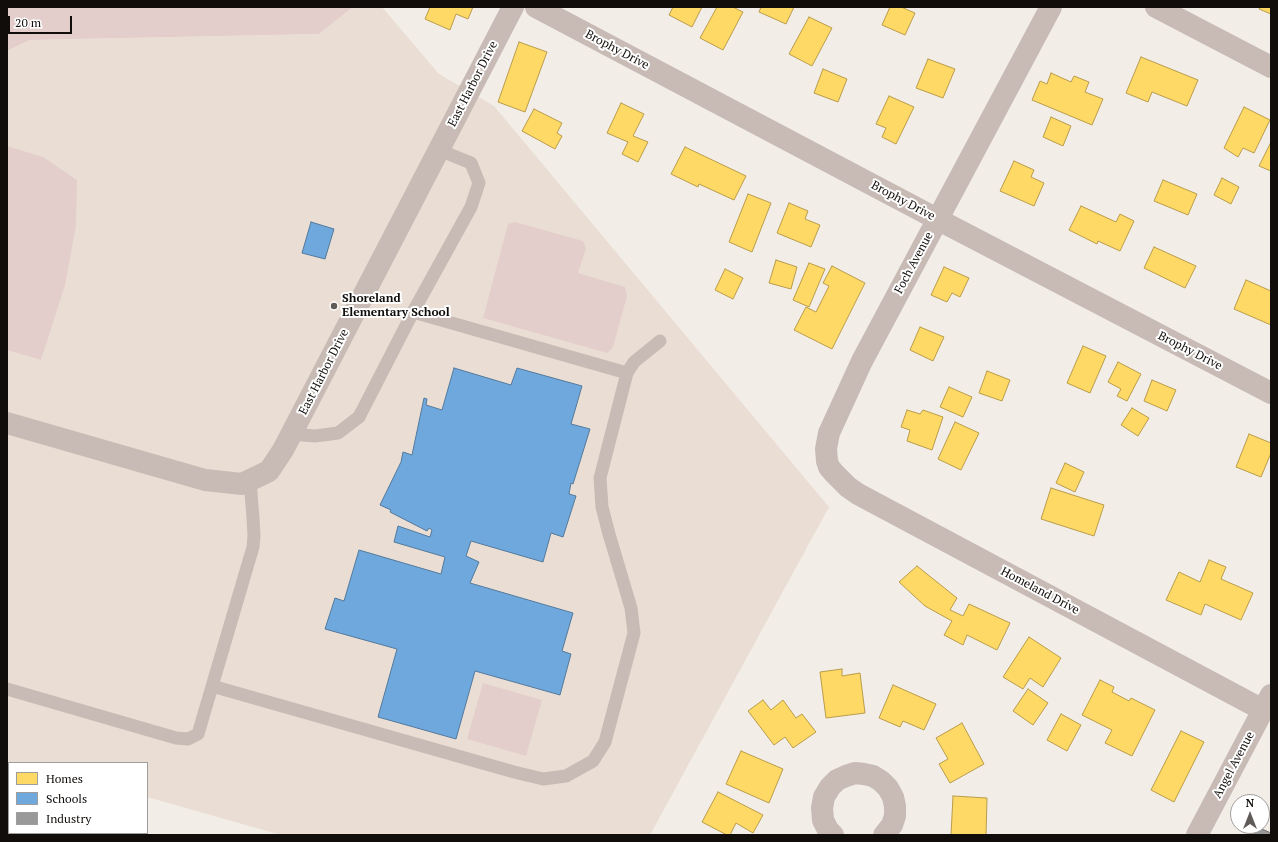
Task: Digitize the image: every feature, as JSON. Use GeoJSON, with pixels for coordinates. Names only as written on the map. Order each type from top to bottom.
{"type":"FeatureCollection","features":[{"type":"Feature","properties":{"kind":"street","name":"East Harbor Drive"},"geometry":{"type":"LineString","coordinates":[[7,423],[205,480],[242,484],[269,470],[292,434],[513,7]]}},
{"type":"Feature","properties":{"kind":"street","name":"Brophy Drive"},"geometry":{"type":"LineString","coordinates":[[536,7],[937,219],[1271,393]]}},
{"type":"Feature","properties":{"kind":"street","name":"Foch Avenue"},"geometry":{"type":"LineString","coordinates":[[828,461],[826,449],[828,433],[862,361],[1050,7]]}},
{"type":"Feature","properties":{"kind":"street"},"geometry":{"type":"LineString","coordinates":[[1156,7],[1271,67]]}},
{"type":"Feature","properties":{"kind":"street","name":"Homeland Drive"},"geometry":{"type":"LineString","coordinates":[[828,461],[829,467],[834,473],[858,494],[1268,704]]}},
{"type":"Feature","properties":{"kind":"street","name":"Angel Avenue"},"geometry":{"type":"LineString","coordinates":[[1196,835],[1268,704]]}},
{"type":"Feature","properties":{"kind":"street"},"geometry":{"type":"LineString","coordinates":[[831,834],[824,820],[822,808],[824,796],[837,780],[846,776],[859,774],[873,776],[881,781],[893,796],[895,816],[892,825],[884,835]]}},
{"type":"Feature","properties":{"kind":"lane"},"geometry":{"type":"LineString","coordinates":[[292,434],[315,436],[338,433],[359,417],[413,312],[471,207],[478,182],[471,163],[439,150]]}},
{"type":"Feature","properties":{"kind":"lane"},"geometry":{"type":"LineString","coordinates":[[413,312],[627,373]]}},
{"type":"Feature","properties":{"kind":"lane"},"geometry":{"type":"LineString","coordinates":[[212,686],[543,779],[566,776],[593,761],[605,742],[634,633],[631,608],[602,507],[600,478],[627,373],[634,362],[660,341]]}},
{"type":"Feature","properties":{"kind":"lane"},"geometry":{"type":"LineString","coordinates":[[7,689],[176,738],[188,739],[198,734],[253,547],[254,518],[250,480]]}},
{"type":"Feature","properties":{"kind":"shaded area"},"geometry":{"type":"Polygon","coordinates":[[[7,7],[353,7],[319,34],[30,40],[7,51],[7,7]]]}},
{"type":"Feature","properties":{"kind":"shaded area","name":"Shoreland Elementary School"},"geometry":{"type":"Polygon","coordinates":[[[353,7],[382,7],[439,74],[494,106],[829,507],[650,835],[281,835],[148,797],[148,762],[8,762],[7,777],[7,51],[30,40],[319,34],[353,7]]]}},
{"type":"Feature","properties":{"kind":"shaded area"},"geometry":{"type":"Polygon","coordinates":[[[7,146],[43,157],[77,180],[76,226],[65,285],[41,360],[7,350],[7,146]]]}},
{"type":"Feature","properties":{"kind":"shaded area"},"geometry":{"type":"Polygon","coordinates":[[[515,222],[583,241],[586,248],[578,273],[625,287],[627,296],[613,347],[607,353],[483,318],[508,224],[515,222]]]}},
{"type":"Feature","properties":{"kind":"shaded area"},"geometry":{"type":"Polygon","coordinates":[[[483,683],[542,700],[526,756],[467,739],[483,683]]]}},
{"type":"Feature","properties":{"kind":"building: Homes"},"geometry":{"type":"Polygon","coordinates":[[[430,7],[473,7],[468,19],[456,14],[450,30],[425,19],[430,7]]]}},
{"type":"Feature","properties":{"kind":"building: Homes"},"geometry":{"type":"Polygon","coordinates":[[[673,7],[702,7],[692,27],[669,15],[673,7]]]}},
{"type":"Feature","properties":{"kind":"building: Homes"},"geometry":{"type":"Polygon","coordinates":[[[717,7],[733,7],[743,12],[723,50],[700,38],[717,7]]]}},
{"type":"Feature","properties":{"kind":"building: Homes"},"geometry":{"type":"Polygon","coordinates":[[[761,7],[794,7],[786,24],[759,12],[761,7]]]}},
{"type":"Feature","properties":{"kind":"building: Homes"},"geometry":{"type":"Polygon","coordinates":[[[890,7],[901,7],[915,13],[905,35],[882,25],[890,7]]]}},
{"type":"Feature","properties":{"kind":"building: Homes"},"geometry":{"type":"Polygon","coordinates":[[[1260,7],[1271,7],[1271,14],[1259,9],[1260,7]]]}},
{"type":"Feature","properties":{"kind":"building: Homes"},"geometry":{"type":"Polygon","coordinates":[[[809,17],[832,28],[812,66],[789,54],[809,17]]]}},
{"type":"Feature","properties":{"kind":"building: Homes"},"geometry":{"type":"Polygon","coordinates":[[[519,42],[547,52],[525,112],[498,102],[519,42]]]}},
{"type":"Feature","properties":{"kind":"building: Homes"},"geometry":{"type":"Polygon","coordinates":[[[1141,57],[1198,80],[1187,106],[1152,92],[1148,102],[1126,93],[1141,57]]]}},
{"type":"Feature","properties":{"kind":"building: Homes"},"geometry":{"type":"Polygon","coordinates":[[[928,59],[955,69],[943,98],[916,88],[928,59]]]}},
{"type":"Feature","properties":{"kind":"building: Homes"},"geometry":{"type":"Polygon","coordinates":[[[823,69],[847,79],[838,102],[814,93],[823,69]]]}},
{"type":"Feature","properties":{"kind":"building: Homes"},"geometry":{"type":"Polygon","coordinates":[[[1051,73],[1071,82],[1074,76],[1089,82],[1085,92],[1103,99],[1092,125],[1032,100],[1040,81],[1047,84],[1051,73]]]}},
{"type":"Feature","properties":{"kind":"building: Homes"},"geometry":{"type":"Polygon","coordinates":[[[889,96],[914,107],[896,144],[882,137],[886,128],[876,124],[889,96]]]}},
{"type":"Feature","properties":{"kind":"building: Homes"},"geometry":{"type":"Polygon","coordinates":[[[621,103],[644,114],[633,136],[648,142],[638,162],[622,154],[628,142],[607,133],[621,103]]]}},
{"type":"Feature","properties":{"kind":"building: Homes"},"geometry":{"type":"Polygon","coordinates":[[[1244,107],[1270,120],[1254,153],[1243,148],[1238,157],[1224,148],[1244,107]]]}},
{"type":"Feature","properties":{"kind":"building: Homes"},"geometry":{"type":"Polygon","coordinates":[[[534,109],[562,123],[557,133],[562,136],[555,149],[522,131],[534,109]]]}},
{"type":"Feature","properties":{"kind":"building: Homes"},"geometry":{"type":"Polygon","coordinates":[[[1051,117],[1071,126],[1063,146],[1043,137],[1051,117]]]}},
{"type":"Feature","properties":{"kind":"building: Homes"},"geometry":{"type":"Polygon","coordinates":[[[1271,142],[1271,171],[1259,166],[1271,142]]]}},
{"type":"Feature","properties":{"kind":"building: Homes"},"geometry":{"type":"Polygon","coordinates":[[[685,147],[746,176],[734,200],[699,184],[698,187],[671,174],[685,147]]]}},
{"type":"Feature","properties":{"kind":"building: Homes"},"geometry":{"type":"Polygon","coordinates":[[[1014,161],[1034,170],[1031,177],[1044,183],[1034,206],[1000,191],[1014,161]]]}},
{"type":"Feature","properties":{"kind":"building: Homes"},"geometry":{"type":"Polygon","coordinates":[[[1222,178],[1239,187],[1231,204],[1214,195],[1222,178]]]}},
{"type":"Feature","properties":{"kind":"building: Homes"},"geometry":{"type":"Polygon","coordinates":[[[1163,180],[1197,194],[1188,215],[1154,201],[1163,180]]]}},
{"type":"Feature","properties":{"kind":"building: Homes"},"geometry":{"type":"Polygon","coordinates":[[[748,194],[771,203],[752,252],[729,242],[748,194]]]}},
{"type":"Feature","properties":{"kind":"building: Homes"},"geometry":{"type":"Polygon","coordinates":[[[789,203],[808,211],[805,219],[820,225],[811,247],[777,233],[789,203]]]}},
{"type":"Feature","properties":{"kind":"building: Homes"},"geometry":{"type":"Polygon","coordinates":[[[1081,206],[1116,222],[1120,214],[1134,221],[1120,251],[1098,241],[1097,244],[1069,230],[1081,206]]]}},
{"type":"Feature","properties":{"kind":"building: Homes"},"geometry":{"type":"Polygon","coordinates":[[[1154,247],[1196,266],[1185,288],[1144,268],[1154,247]]]}},
{"type":"Feature","properties":{"kind":"building: Homes"},"geometry":{"type":"Polygon","coordinates":[[[776,260],[797,267],[791,289],[769,283],[776,260]]]}},
{"type":"Feature","properties":{"kind":"building: Homes"},"geometry":{"type":"Polygon","coordinates":[[[809,263],[825,269],[809,307],[793,300],[809,263]]]}},
{"type":"Feature","properties":{"kind":"building: Homes"},"geometry":{"type":"Polygon","coordinates":[[[832,266],[865,283],[832,349],[794,330],[806,307],[816,312],[829,286],[823,283],[832,266]]]}},
{"type":"Feature","properties":{"kind":"building: Homes"},"geometry":{"type":"Polygon","coordinates":[[[944,267],[969,278],[960,297],[952,293],[947,302],[931,295],[944,267]]]}},
{"type":"Feature","properties":{"kind":"building: Homes"},"geometry":{"type":"Polygon","coordinates":[[[725,269],[743,278],[733,299],[715,290],[725,269]]]}},
{"type":"Feature","properties":{"kind":"building: Homes"},"geometry":{"type":"Polygon","coordinates":[[[1246,280],[1271,291],[1271,325],[1234,309],[1246,280]]]}},
{"type":"Feature","properties":{"kind":"building: Homes"},"geometry":{"type":"Polygon","coordinates":[[[920,327],[944,337],[933,361],[910,350],[920,327]]]}},
{"type":"Feature","properties":{"kind":"building: Homes"},"geometry":{"type":"Polygon","coordinates":[[[1083,346],[1106,356],[1090,393],[1067,383],[1083,346]]]}},
{"type":"Feature","properties":{"kind":"building: Homes"},"geometry":{"type":"Polygon","coordinates":[[[1118,362],[1141,374],[1127,401],[1117,396],[1121,389],[1108,382],[1118,362]]]}},
{"type":"Feature","properties":{"kind":"building: Homes"},"geometry":{"type":"Polygon","coordinates":[[[987,371],[1010,380],[1002,401],[979,393],[987,371]]]}},
{"type":"Feature","properties":{"kind":"building: Homes"},"geometry":{"type":"Polygon","coordinates":[[[1152,380],[1176,390],[1167,411],[1144,401],[1152,380]]]}},
{"type":"Feature","properties":{"kind":"building: Homes"},"geometry":{"type":"Polygon","coordinates":[[[949,387],[972,397],[963,417],[940,407],[949,387]]]}},
{"type":"Feature","properties":{"kind":"building: Homes"},"geometry":{"type":"Polygon","coordinates":[[[1132,408],[1149,418],[1138,436],[1121,425],[1132,408]]]}},
{"type":"Feature","properties":{"kind":"building: Homes"},"geometry":{"type":"Polygon","coordinates":[[[907,410],[920,414],[923,410],[943,417],[932,450],[907,441],[910,430],[901,427],[907,410]]]}},
{"type":"Feature","properties":{"kind":"building: Homes"},"geometry":{"type":"Polygon","coordinates":[[[955,422],[979,433],[961,470],[938,459],[955,422]]]}},
{"type":"Feature","properties":{"kind":"building: Homes"},"geometry":{"type":"Polygon","coordinates":[[[1249,434],[1271,443],[1271,453],[1261,477],[1236,467],[1249,434]]]}},
{"type":"Feature","properties":{"kind":"building: Homes"},"geometry":{"type":"Polygon","coordinates":[[[1065,463],[1084,472],[1075,492],[1056,483],[1065,463]]]}},
{"type":"Feature","properties":{"kind":"building: Homes"},"geometry":{"type":"Polygon","coordinates":[[[1051,488],[1104,505],[1094,536],[1041,519],[1051,488]]]}},
{"type":"Feature","properties":{"kind":"building: Homes"},"geometry":{"type":"Polygon","coordinates":[[[1209,560],[1226,567],[1221,579],[1253,593],[1241,620],[1205,604],[1201,615],[1166,600],[1179,572],[1200,582],[1209,560]]]}},
{"type":"Feature","properties":{"kind":"building: Homes"},"geometry":{"type":"Polygon","coordinates":[[[917,566],[957,598],[950,610],[963,616],[969,604],[1010,623],[997,650],[967,635],[963,645],[944,635],[952,621],[925,606],[899,582],[917,566]]]}},
{"type":"Feature","properties":{"kind":"building: Homes"},"geometry":{"type":"Polygon","coordinates":[[[1029,637],[1061,658],[1043,687],[1030,678],[1023,689],[1003,677],[1029,637]]]}},
{"type":"Feature","properties":{"kind":"building: Homes"},"geometry":{"type":"Polygon","coordinates":[[[842,669],[842,676],[860,673],[865,713],[826,718],[820,672],[842,669]]]}},
{"type":"Feature","properties":{"kind":"building: Homes"},"geometry":{"type":"Polygon","coordinates":[[[1100,680],[1114,687],[1112,692],[1129,701],[1131,698],[1155,710],[1132,756],[1105,743],[1112,730],[1082,715],[1100,680]]]}},
{"type":"Feature","properties":{"kind":"building: Homes"},"geometry":{"type":"Polygon","coordinates":[[[893,685],[936,704],[924,730],[903,721],[900,727],[879,718],[893,685]]]}},
{"type":"Feature","properties":{"kind":"building: Homes"},"geometry":{"type":"Polygon","coordinates":[[[1028,689],[1048,703],[1033,725],[1013,711],[1028,689]]]}},
{"type":"Feature","properties":{"kind":"building: Homes"},"geometry":{"type":"Polygon","coordinates":[[[763,700],[771,710],[783,700],[796,718],[802,714],[816,732],[793,748],[785,737],[774,745],[748,711],[763,700]]]}},
{"type":"Feature","properties":{"kind":"building: Homes"},"geometry":{"type":"Polygon","coordinates":[[[1061,714],[1081,725],[1067,751],[1047,740],[1061,714]]]}},
{"type":"Feature","properties":{"kind":"building: Homes"},"geometry":{"type":"Polygon","coordinates":[[[962,723],[984,764],[950,783],[939,764],[948,759],[936,738],[962,723]]]}},
{"type":"Feature","properties":{"kind":"building: Homes"},"geometry":{"type":"Polygon","coordinates":[[[1181,731],[1204,742],[1174,802],[1151,790],[1181,731]]]}},
{"type":"Feature","properties":{"kind":"building: Homes"},"geometry":{"type":"Polygon","coordinates":[[[741,751],[783,769],[769,803],[726,784],[741,751]]]}},
{"type":"Feature","properties":{"kind":"building: Homes"},"geometry":{"type":"Polygon","coordinates":[[[718,792],[763,815],[753,833],[736,823],[730,835],[727,835],[702,822],[718,792]]]}},
{"type":"Feature","properties":{"kind":"building: Homes"},"geometry":{"type":"Polygon","coordinates":[[[953,796],[987,798],[986,835],[951,835],[953,796]]]}},
{"type":"Feature","properties":{"kind":"building: Schools"},"geometry":{"type":"Polygon","coordinates":[[[311,222],[334,229],[325,259],[302,253],[311,222]]]}},
{"type":"Feature","properties":{"kind":"building: Schools"},"geometry":{"type":"Polygon","coordinates":[[[454,368],[511,385],[517,368],[582,386],[571,424],[590,429],[573,484],[571,483],[569,494],[576,496],[563,537],[551,533],[543,562],[471,541],[466,556],[479,562],[470,583],[573,613],[562,651],[571,654],[560,695],[475,671],[456,739],[378,717],[397,649],[325,629],[335,598],[344,601],[359,550],[441,574],[445,557],[394,542],[398,526],[430,537],[432,530],[429,528],[427,531],[390,512],[391,510],[380,505],[401,462],[403,452],[412,455],[424,398],[427,399],[426,405],[442,410],[454,368]]]}},
{"type":"Feature","properties":{"kind":"building: Industry"},"geometry":{"type":"Polygon","coordinates":[[[1271,833],[1271,835],[1251,834],[1271,833]]]}},
{"type":"Feature","properties":{"kind":"place","name":"Shoreland Elementary School"},"geometry":{"type":"Point","coordinates":[334,306]}}]}
